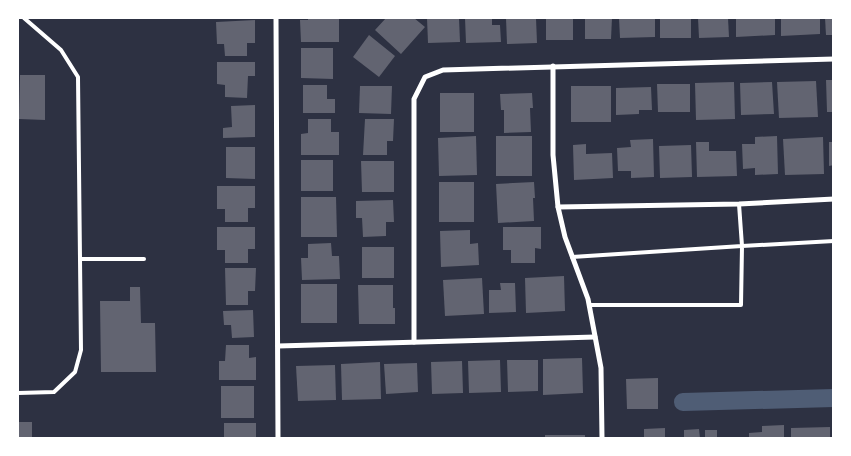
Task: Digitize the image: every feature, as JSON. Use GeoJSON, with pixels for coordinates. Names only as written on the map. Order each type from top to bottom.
{"type":"FeatureCollection","features":[{"type":"Feature","properties":{"kind":"street"},"geometry":{"type":"LineString","coordinates":[[276,18],[278,438]]}},
{"type":"Feature","properties":{"kind":"street"},"geometry":{"type":"LineString","coordinates":[[414,342],[414,99],[425,77],[442,70],[834,59]]}},
{"type":"Feature","properties":{"kind":"street"},"geometry":{"type":"LineString","coordinates":[[553,66],[554,155],[558,207],[565,237],[588,299],[601,368],[602,438]]}},
{"type":"Feature","properties":{"kind":"street"},"geometry":{"type":"LineString","coordinates":[[558,207],[739,204],[834,199]]}},
{"type":"Feature","properties":{"kind":"street"},"geometry":{"type":"LineString","coordinates":[[278,346],[595,337]]}},
{"type":"Feature","properties":{"kind":"lane"},"geometry":{"type":"LineString","coordinates":[[18,394],[54,392],[75,372],[81,350],[78,77],[61,50],[24,18]]}},
{"type":"Feature","properties":{"kind":"lane"},"geometry":{"type":"LineString","coordinates":[[589,305],[741,305],[742,246],[739,204]]}},
{"type":"Feature","properties":{"kind":"lane"},"geometry":{"type":"LineString","coordinates":[[572,257],[834,241]]}},
{"type":"Feature","properties":{"kind":"lane"},"geometry":{"type":"LineString","coordinates":[[80,259],[144,259]]}},
{"type":"Feature","properties":{"kind":"building"},"geometry":{"type":"Polygon","coordinates":[[[308,18],[339,18],[339,42],[301,42],[300,20],[308,20],[308,18]]]}},
{"type":"Feature","properties":{"kind":"building"},"geometry":{"type":"Polygon","coordinates":[[[386,18],[414,18],[425,27],[401,54],[375,30],[386,18]]]}},
{"type":"Feature","properties":{"kind":"building"},"geometry":{"type":"Polygon","coordinates":[[[427,18],[459,18],[460,42],[428,43],[427,18]]]}},
{"type":"Feature","properties":{"kind":"building"},"geometry":{"type":"Polygon","coordinates":[[[465,18],[492,18],[492,25],[500,25],[501,42],[466,43],[465,18]]]}},
{"type":"Feature","properties":{"kind":"building"},"geometry":{"type":"Polygon","coordinates":[[[506,18],[536,18],[537,43],[507,44],[506,18]]]}},
{"type":"Feature","properties":{"kind":"building"},"geometry":{"type":"Polygon","coordinates":[[[546,18],[573,18],[573,40],[546,40],[546,18]]]}},
{"type":"Feature","properties":{"kind":"building"},"geometry":{"type":"Polygon","coordinates":[[[585,18],[612,18],[611,39],[585,39],[585,18]]]}},
{"type":"Feature","properties":{"kind":"building"},"geometry":{"type":"Polygon","coordinates":[[[619,18],[655,18],[655,37],[620,38],[619,18]]]}},
{"type":"Feature","properties":{"kind":"building"},"geometry":{"type":"Polygon","coordinates":[[[660,18],[691,18],[691,38],[660,38],[660,18]]]}},
{"type":"Feature","properties":{"kind":"building"},"geometry":{"type":"Polygon","coordinates":[[[698,18],[728,18],[729,37],[699,38],[698,18]]]}},
{"type":"Feature","properties":{"kind":"building"},"geometry":{"type":"Polygon","coordinates":[[[736,18],[775,18],[775,35],[736,37],[736,18]]]}},
{"type":"Feature","properties":{"kind":"building"},"geometry":{"type":"Polygon","coordinates":[[[781,18],[820,18],[820,34],[781,36],[781,18]]]}},
{"type":"Feature","properties":{"kind":"building"},"geometry":{"type":"Polygon","coordinates":[[[825,18],[834,18],[834,35],[826,35],[825,18]]]}},
{"type":"Feature","properties":{"kind":"building"},"geometry":{"type":"Polygon","coordinates":[[[255,20],[255,43],[247,43],[247,56],[225,56],[224,44],[217,44],[216,22],[255,20]]]}},
{"type":"Feature","properties":{"kind":"building"},"geometry":{"type":"Polygon","coordinates":[[[369,35],[395,56],[379,77],[353,57],[369,35]]]}},
{"type":"Feature","properties":{"kind":"building"},"geometry":{"type":"Polygon","coordinates":[[[301,48],[333,48],[333,79],[301,78],[301,48]]]}},
{"type":"Feature","properties":{"kind":"building"},"geometry":{"type":"Polygon","coordinates":[[[217,62],[255,62],[255,76],[248,76],[247,98],[225,97],[225,85],[217,84],[217,62]]]}},
{"type":"Feature","properties":{"kind":"building"},"geometry":{"type":"Polygon","coordinates":[[[20,75],[45,75],[45,120],[19,119],[20,75]]]}},
{"type":"Feature","properties":{"kind":"building"},"geometry":{"type":"Polygon","coordinates":[[[826,80],[834,80],[834,112],[827,112],[826,80]]]}},
{"type":"Feature","properties":{"kind":"building"},"geometry":{"type":"Polygon","coordinates":[[[816,81],[818,117],[779,118],[777,82],[816,81]]]}},
{"type":"Feature","properties":{"kind":"building"},"geometry":{"type":"Polygon","coordinates":[[[734,82],[735,119],[696,120],[695,83],[734,82]]]}},
{"type":"Feature","properties":{"kind":"building"},"geometry":{"type":"Polygon","coordinates":[[[772,82],[774,114],[741,115],[740,83],[772,82]]]}},
{"type":"Feature","properties":{"kind":"building"},"geometry":{"type":"Polygon","coordinates":[[[657,84],[690,84],[690,112],[658,112],[657,84]]]}},
{"type":"Feature","properties":{"kind":"building"},"geometry":{"type":"Polygon","coordinates":[[[303,85],[327,85],[327,99],[335,99],[335,113],[303,113],[303,85]]]}},
{"type":"Feature","properties":{"kind":"building"},"geometry":{"type":"Polygon","coordinates":[[[360,86],[392,86],[391,114],[359,113],[360,86]]]}},
{"type":"Feature","properties":{"kind":"building"},"geometry":{"type":"Polygon","coordinates":[[[571,86],[611,86],[611,122],[571,122],[571,86]]]}},
{"type":"Feature","properties":{"kind":"building"},"geometry":{"type":"Polygon","coordinates":[[[651,87],[652,110],[639,110],[639,114],[616,115],[616,88],[651,87]]]}},
{"type":"Feature","properties":{"kind":"building"},"geometry":{"type":"Polygon","coordinates":[[[440,93],[474,93],[474,132],[440,132],[440,93]]]}},
{"type":"Feature","properties":{"kind":"building"},"geometry":{"type":"Polygon","coordinates":[[[532,93],[533,108],[530,108],[531,132],[504,133],[504,110],[501,110],[500,94],[532,93]]]}},
{"type":"Feature","properties":{"kind":"building"},"geometry":{"type":"Polygon","coordinates":[[[255,105],[255,137],[223,138],[223,128],[232,127],[231,106],[255,105]]]}},
{"type":"Feature","properties":{"kind":"building"},"geometry":{"type":"Polygon","coordinates":[[[308,119],[331,119],[331,132],[339,132],[339,155],[301,155],[301,134],[308,133],[308,119]]]}},
{"type":"Feature","properties":{"kind":"building"},"geometry":{"type":"Polygon","coordinates":[[[365,119],[394,119],[393,141],[387,141],[387,155],[363,155],[365,119]]]}},
{"type":"Feature","properties":{"kind":"building"},"geometry":{"type":"Polygon","coordinates":[[[476,136],[477,175],[439,176],[438,138],[476,136]]]}},
{"type":"Feature","properties":{"kind":"building"},"geometry":{"type":"Polygon","coordinates":[[[496,136],[532,136],[532,176],[496,176],[496,136]]]}},
{"type":"Feature","properties":{"kind":"building"},"geometry":{"type":"Polygon","coordinates":[[[777,136],[778,174],[755,175],[755,168],[743,169],[742,144],[755,144],[755,137],[777,136]]]}},
{"type":"Feature","properties":{"kind":"building"},"geometry":{"type":"Polygon","coordinates":[[[823,137],[824,174],[785,175],[783,139],[823,137]]]}},
{"type":"Feature","properties":{"kind":"building"},"geometry":{"type":"Polygon","coordinates":[[[653,139],[654,177],[631,178],[631,171],[618,171],[617,148],[631,147],[630,140],[653,139]]]}},
{"type":"Feature","properties":{"kind":"building"},"geometry":{"type":"Polygon","coordinates":[[[696,142],[709,142],[709,151],[736,151],[737,176],[697,177],[696,142]]]}},
{"type":"Feature","properties":{"kind":"building"},"geometry":{"type":"Polygon","coordinates":[[[829,142],[834,142],[834,165],[829,166],[829,142]]]}},
{"type":"Feature","properties":{"kind":"building"},"geometry":{"type":"Polygon","coordinates":[[[586,144],[586,154],[612,153],[613,178],[574,180],[573,145],[586,144]]]}},
{"type":"Feature","properties":{"kind":"building"},"geometry":{"type":"Polygon","coordinates":[[[691,145],[692,177],[660,178],[659,146],[691,145]]]}},
{"type":"Feature","properties":{"kind":"building"},"geometry":{"type":"Polygon","coordinates":[[[226,147],[255,147],[255,179],[226,178],[226,147]]]}},
{"type":"Feature","properties":{"kind":"building"},"geometry":{"type":"Polygon","coordinates":[[[301,160],[333,160],[333,191],[301,191],[301,160]]]}},
{"type":"Feature","properties":{"kind":"building"},"geometry":{"type":"Polygon","coordinates":[[[361,161],[394,161],[394,192],[362,192],[361,161]]]}},
{"type":"Feature","properties":{"kind":"building"},"geometry":{"type":"Polygon","coordinates":[[[439,182],[474,182],[474,222],[439,222],[439,182]]]}},
{"type":"Feature","properties":{"kind":"building"},"geometry":{"type":"Polygon","coordinates":[[[534,182],[534,221],[498,223],[496,184],[534,182]]]}},
{"type":"Feature","properties":{"kind":"building"},"geometry":{"type":"Polygon","coordinates":[[[217,186],[255,186],[255,208],[248,208],[248,222],[225,222],[225,209],[217,209],[217,186]]]}},
{"type":"Feature","properties":{"kind":"building"},"geometry":{"type":"Polygon","coordinates":[[[301,197],[336,197],[337,237],[301,237],[301,197]]]}},
{"type":"Feature","properties":{"kind":"building"},"geometry":{"type":"Polygon","coordinates":[[[393,200],[394,222],[386,222],[386,236],[363,237],[362,218],[356,218],[356,201],[393,200]]]}},
{"type":"Feature","properties":{"kind":"building"},"geometry":{"type":"Polygon","coordinates":[[[217,227],[255,227],[255,249],[248,249],[248,263],[225,263],[225,250],[217,250],[217,227]]]}},
{"type":"Feature","properties":{"kind":"building"},"geometry":{"type":"Polygon","coordinates":[[[503,227],[541,227],[541,249],[535,248],[535,263],[511,263],[511,250],[503,250],[503,227]]]}},
{"type":"Feature","properties":{"kind":"building"},"geometry":{"type":"Polygon","coordinates":[[[470,230],[470,244],[478,243],[479,265],[441,267],[440,231],[470,230]]]}},
{"type":"Feature","properties":{"kind":"building"},"geometry":{"type":"Polygon","coordinates":[[[331,243],[332,256],[339,256],[340,279],[302,280],[301,258],[308,258],[308,244],[331,243]]]}},
{"type":"Feature","properties":{"kind":"building"},"geometry":{"type":"Polygon","coordinates":[[[362,247],[394,247],[394,278],[362,278],[362,247]]]}},
{"type":"Feature","properties":{"kind":"building"},"geometry":{"type":"Polygon","coordinates":[[[225,268],[256,268],[255,291],[248,291],[248,305],[226,305],[225,268]]]}},
{"type":"Feature","properties":{"kind":"building"},"geometry":{"type":"Polygon","coordinates":[[[564,276],[565,311],[526,313],[525,278],[564,276]]]}},
{"type":"Feature","properties":{"kind":"building"},"geometry":{"type":"Polygon","coordinates":[[[482,278],[484,314],[445,316],[443,280],[482,278]]]}},
{"type":"Feature","properties":{"kind":"building"},"geometry":{"type":"Polygon","coordinates":[[[500,283],[515,283],[516,312],[489,313],[489,290],[501,290],[500,283]]]}},
{"type":"Feature","properties":{"kind":"building"},"geometry":{"type":"Polygon","coordinates":[[[301,284],[337,284],[337,323],[301,323],[301,284]]]}},
{"type":"Feature","properties":{"kind":"building"},"geometry":{"type":"Polygon","coordinates":[[[358,285],[393,285],[395,324],[359,324],[358,285]]]}},
{"type":"Feature","properties":{"kind":"building"},"geometry":{"type":"Polygon","coordinates":[[[130,287],[140,287],[141,323],[155,323],[156,372],[101,372],[100,301],[130,301],[130,287]]]}},
{"type":"Feature","properties":{"kind":"building"},"geometry":{"type":"Polygon","coordinates":[[[253,310],[254,337],[232,338],[231,325],[224,325],[223,311],[253,310]]]}},
{"type":"Feature","properties":{"kind":"building"},"geometry":{"type":"Polygon","coordinates":[[[226,345],[249,345],[249,358],[256,357],[256,380],[219,380],[219,361],[225,361],[226,345]]]}},
{"type":"Feature","properties":{"kind":"building"},"geometry":{"type":"Polygon","coordinates":[[[582,358],[583,393],[543,395],[543,359],[582,358]]]}},
{"type":"Feature","properties":{"kind":"building"},"geometry":{"type":"Polygon","coordinates":[[[500,360],[501,392],[469,393],[468,361],[500,360]]]}},
{"type":"Feature","properties":{"kind":"building"},"geometry":{"type":"Polygon","coordinates":[[[507,360],[538,360],[538,391],[508,392],[507,360]]]}},
{"type":"Feature","properties":{"kind":"building"},"geometry":{"type":"Polygon","coordinates":[[[462,361],[463,393],[432,394],[431,362],[462,361]]]}},
{"type":"Feature","properties":{"kind":"building"},"geometry":{"type":"Polygon","coordinates":[[[380,362],[381,399],[342,400],[341,364],[380,362]]]}},
{"type":"Feature","properties":{"kind":"building"},"geometry":{"type":"Polygon","coordinates":[[[417,363],[418,392],[386,394],[384,364],[417,363]]]}},
{"type":"Feature","properties":{"kind":"building"},"geometry":{"type":"Polygon","coordinates":[[[335,365],[336,400],[298,401],[296,366],[335,365]]]}},
{"type":"Feature","properties":{"kind":"building"},"geometry":{"type":"Polygon","coordinates":[[[658,378],[658,409],[627,409],[626,379],[658,378]]]}},
{"type":"Feature","properties":{"kind":"building"},"geometry":{"type":"Polygon","coordinates":[[[221,386],[254,386],[254,418],[221,418],[221,386]]]}},
{"type":"Feature","properties":{"kind":"building"},"geometry":{"type":"Polygon","coordinates":[[[18,422],[32,422],[32,438],[18,438],[18,422]]]}},
{"type":"Feature","properties":{"kind":"building"},"geometry":{"type":"Polygon","coordinates":[[[224,423],[256,423],[256,438],[224,438],[224,423]]]}},
{"type":"Feature","properties":{"kind":"building"},"geometry":{"type":"Polygon","coordinates":[[[784,425],[784,438],[749,438],[749,433],[762,432],[762,426],[784,425]]]}},
{"type":"Feature","properties":{"kind":"building"},"geometry":{"type":"Polygon","coordinates":[[[830,427],[830,438],[791,438],[791,428],[830,427]]]}},
{"type":"Feature","properties":{"kind":"building"},"geometry":{"type":"Polygon","coordinates":[[[665,428],[665,438],[644,438],[644,429],[665,428]]]}},
{"type":"Feature","properties":{"kind":"building"},"geometry":{"type":"Polygon","coordinates":[[[699,429],[700,438],[684,438],[684,430],[699,429]]]}},
{"type":"Feature","properties":{"kind":"building"},"geometry":{"type":"Polygon","coordinates":[[[705,430],[717,430],[717,438],[705,438],[705,430]]]}},
{"type":"Feature","properties":{"kind":"building"},"geometry":{"type":"Polygon","coordinates":[[[545,435],[585,435],[585,438],[545,438],[545,435]]]}},
{"type":"Feature","properties":{"kind":"waterway"},"geometry":{"type":"LineString","coordinates":[[683,402],[834,398]]}}]}
